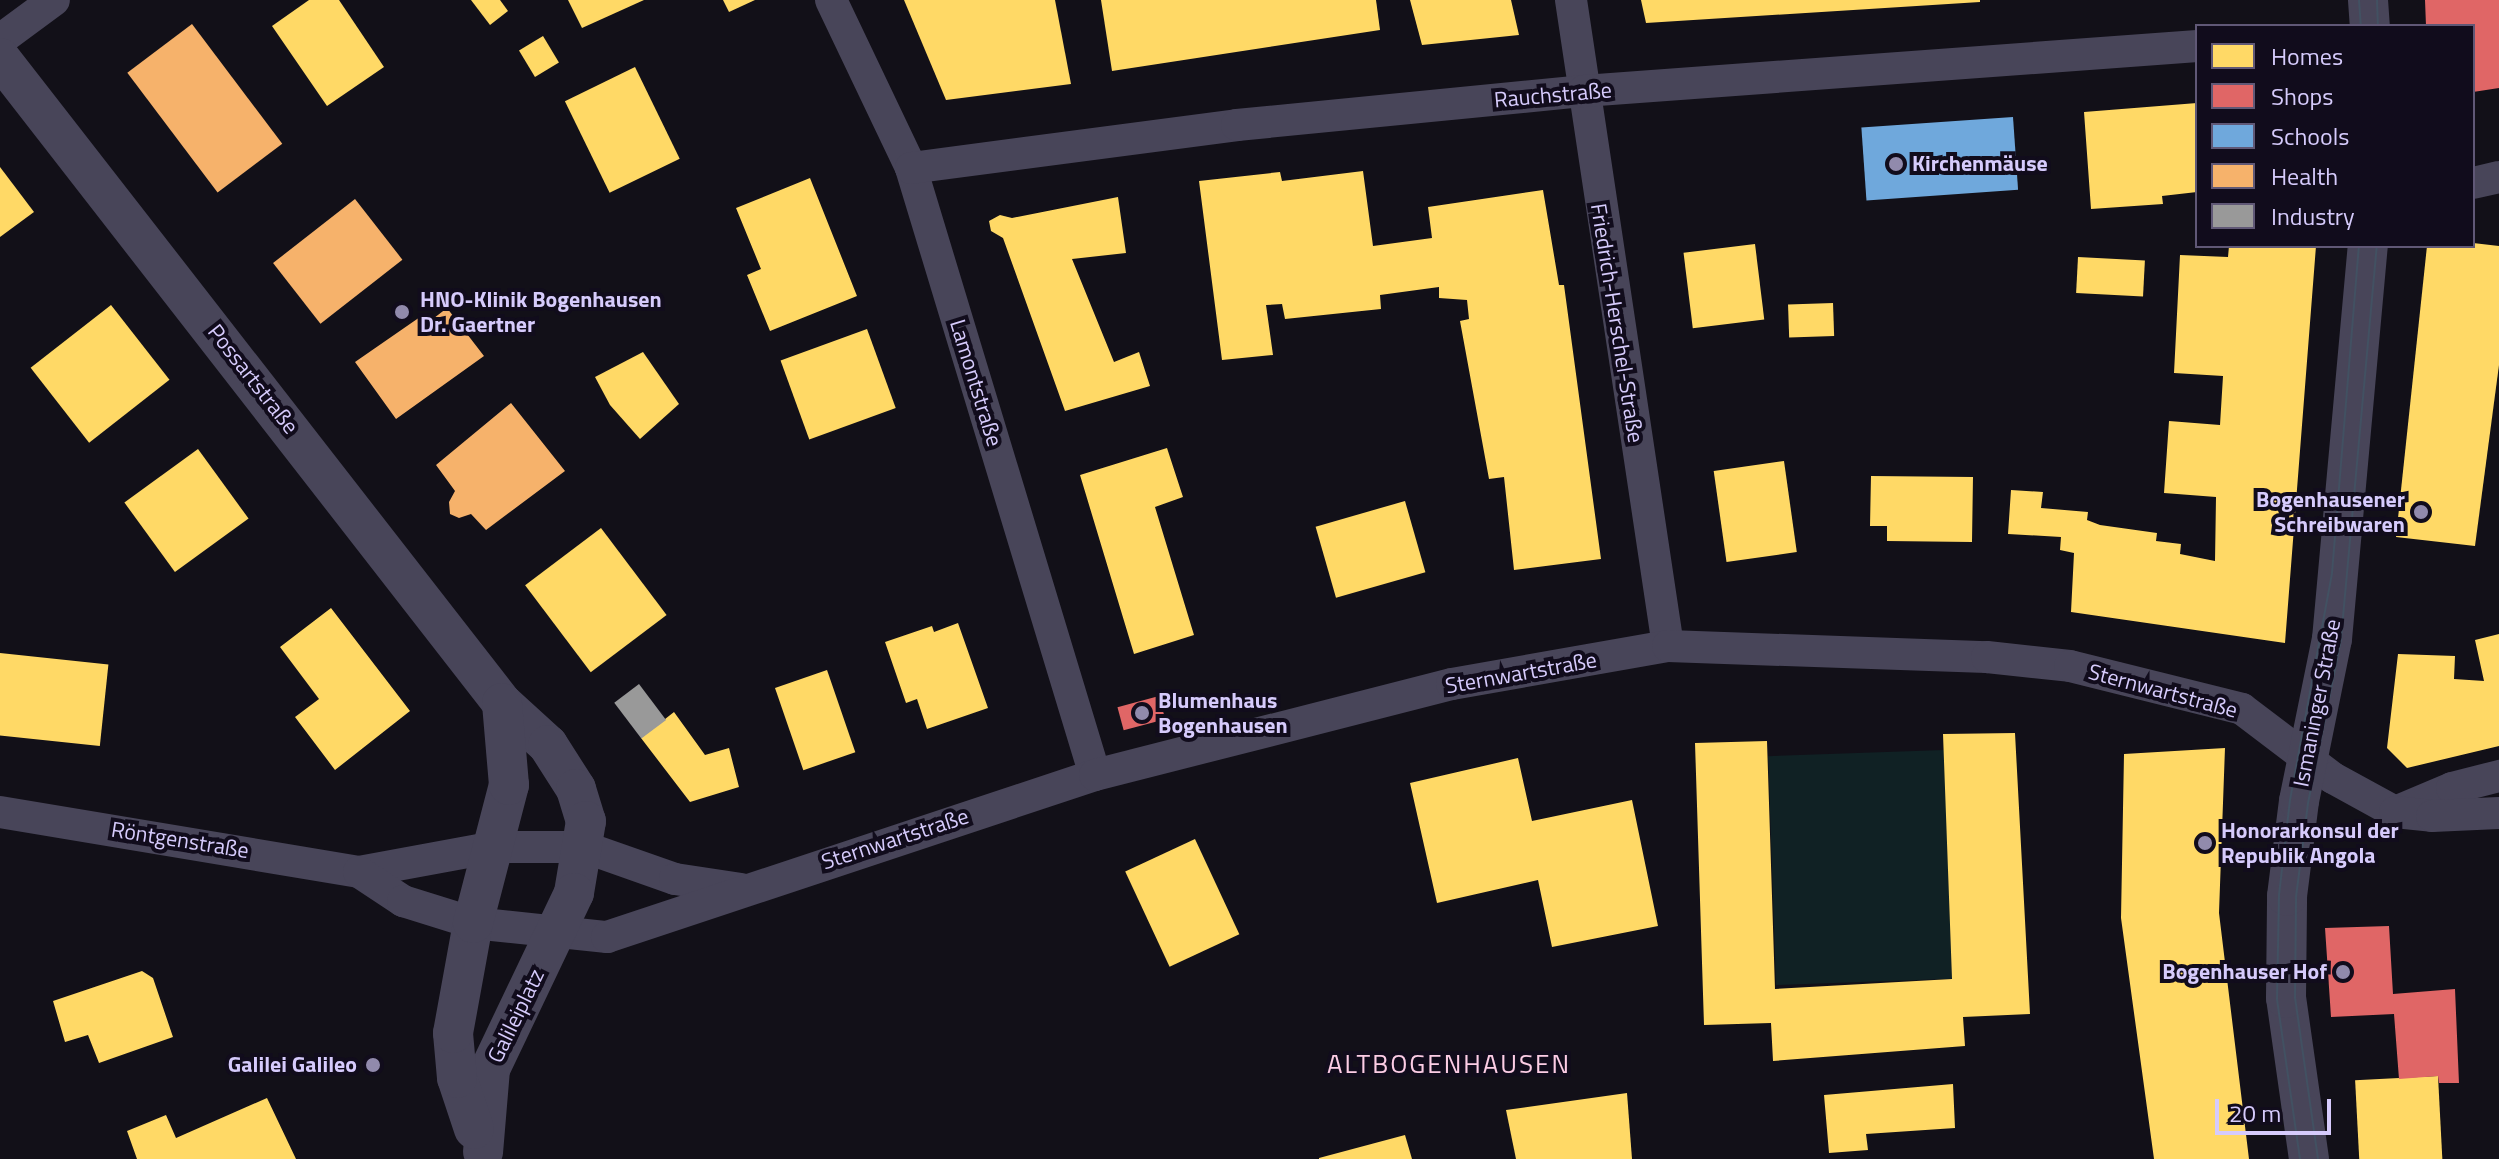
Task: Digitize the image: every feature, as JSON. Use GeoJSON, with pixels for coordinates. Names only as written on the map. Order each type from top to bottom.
{"type":"FeatureCollection","features":[{"type":"Feature","properties":{"kind":"street"},"geometry":{"type":"LineString","coordinates":[[0,40],[54,0]]}},
{"type":"Feature","properties":{"kind":"street","name":"Lamontstraße"},"geometry":{"type":"LineString","coordinates":[[831,0],[911,168],[1095,775]]}},
{"type":"Feature","properties":{"kind":"street","name":"Friedrich-Herschel-Straße"},"geometry":{"type":"LineString","coordinates":[[1571,0],[1668,646]]}},
{"type":"Feature","properties":{"kind":"street"},"geometry":{"type":"LineString","coordinates":[[2368,0],[2370,24]]}},
{"type":"Feature","properties":{"kind":"street","name":"Rauchstraße"},"geometry":{"type":"LineString","coordinates":[[911,168],[1237,125],[1584,91],[2195,46]]}},
{"type":"Feature","properties":{"kind":"street","name":"Possartstraße"},"geometry":{"type":"LineString","coordinates":[[0,58],[502,703]]}},
{"type":"Feature","properties":{"kind":"street"},"geometry":{"type":"LineString","coordinates":[[2475,183],[2499,177]]}},
{"type":"Feature","properties":{"kind":"street","name":"Ismaninger Straße"},"geometry":{"type":"LineString","coordinates":[[2309,1159],[2292,1054],[2286,947],[2291,857],[2332,639],[2368,248]]}},
{"type":"Feature","properties":{"kind":"street","name":"Sternwartstraße"},"geometry":{"type":"LineString","coordinates":[[556,935],[607,937],[682,915],[741,889],[1095,775],[1452,684],[1668,646],[1987,657],[2070,666],[2242,709],[2333,778],[2395,812]]}},
{"type":"Feature","properties":{"kind":"street","name":"Galileiplatz"},"geometry":{"type":"LineString","coordinates":[[478,1157],[484,1087],[574,893],[586,821],[576,789],[548,745],[502,703]]}},
{"type":"Feature","properties":{"kind":"street","name":"Galileiplatz"},"geometry":{"type":"LineString","coordinates":[[478,1157],[457,1078],[453,1033],[473,923],[509,785],[502,703]]}},
{"type":"Feature","properties":{"kind":"street"},"geometry":{"type":"LineString","coordinates":[[2395,812],[2452,788],[2499,776]]}},
{"type":"Feature","properties":{"kind":"street","name":"Röntgenstraße"},"geometry":{"type":"LineString","coordinates":[[0,812],[359,872],[495,847]]}},
{"type":"Feature","properties":{"kind":"street"},"geometry":{"type":"LineString","coordinates":[[2395,812],[2432,816],[2499,813]]}},
{"type":"Feature","properties":{"kind":"street"},"geometry":{"type":"LineString","coordinates":[[495,847],[584,847]]}},
{"type":"Feature","properties":{"kind":"street","name":"Sternwartstraße"},"geometry":{"type":"LineString","coordinates":[[584,847],[675,879],[741,889]]}},
{"type":"Feature","properties":{"kind":"street","name":"Röntgenstraße"},"geometry":{"type":"LineString","coordinates":[[359,872],[403,901],[473,923]]}},
{"type":"Feature","properties":{"kind":"street"},"geometry":{"type":"LineString","coordinates":[[473,923],[556,935]]}},
{"type":"Feature","properties":{"kind":"shaded area"},"geometry":{"type":"Polygon","coordinates":[[[1944,750],[1952,979],[1776,985],[1768,756],[1944,750]]]}},
{"type":"Feature","properties":{"kind":"building: Homes"},"geometry":{"type":"Polygon","coordinates":[[[309,0],[339,0],[384,67],[327,106],[272,26],[309,0]]]}},
{"type":"Feature","properties":{"kind":"building: Homes"},"geometry":{"type":"Polygon","coordinates":[[[471,0],[500,0],[508,11],[490,25],[471,0]]]}},
{"type":"Feature","properties":{"kind":"building: Homes"},"geometry":{"type":"Polygon","coordinates":[[[568,0],[644,0],[582,28],[568,0]]]}},
{"type":"Feature","properties":{"kind":"building: Homes"},"geometry":{"type":"Polygon","coordinates":[[[723,0],[755,0],[729,12],[723,0]]]}},
{"type":"Feature","properties":{"kind":"building: Homes"},"geometry":{"type":"Polygon","coordinates":[[[904,0],[1055,0],[1071,84],[946,100],[904,0]]]}},
{"type":"Feature","properties":{"kind":"building: Homes"},"geometry":{"type":"Polygon","coordinates":[[[1101,0],[1376,0],[1380,30],[1112,71],[1101,0]]]}},
{"type":"Feature","properties":{"kind":"building: Homes"},"geometry":{"type":"Polygon","coordinates":[[[1410,0],[1511,0],[1519,35],[1422,45],[1410,0]]]}},
{"type":"Feature","properties":{"kind":"building: Homes"},"geometry":{"type":"Polygon","coordinates":[[[1641,0],[1980,0],[1980,2],[1646,23],[1641,0]]]}},
{"type":"Feature","properties":{"kind":"building: Homes"},"geometry":{"type":"Polygon","coordinates":[[[543,36],[559,63],[535,77],[519,50],[543,36]]]}},
{"type":"Feature","properties":{"kind":"building: Homes"},"geometry":{"type":"Polygon","coordinates":[[[635,67],[680,159],[610,193],[565,101],[635,67]]]}},
{"type":"Feature","properties":{"kind":"building: Homes"},"geometry":{"type":"Polygon","coordinates":[[[2195,103],[2195,192],[2162,196],[2163,204],[2091,209],[2084,112],[2195,103]]]}},
{"type":"Feature","properties":{"kind":"building: Homes"},"geometry":{"type":"Polygon","coordinates":[[[0,167],[34,212],[0,237],[0,167]]]}},
{"type":"Feature","properties":{"kind":"building: Homes"},"geometry":{"type":"Polygon","coordinates":[[[1363,171],[1373,246],[1432,238],[1428,207],[1543,190],[1559,285],[1564,285],[1601,559],[1514,570],[1504,477],[1489,479],[1460,321],[1469,319],[1467,300],[1439,298],[1439,287],[1380,295],[1381,309],[1285,319],[1282,304],[1266,305],[1273,355],[1222,360],[1199,181],[1280,172],[1282,181],[1363,171]]]}},
{"type":"Feature","properties":{"kind":"building: Homes"},"geometry":{"type":"Polygon","coordinates":[[[810,178],[857,296],[770,331],[747,275],[761,269],[736,208],[810,178]]]}},
{"type":"Feature","properties":{"kind":"building: Homes"},"geometry":{"type":"Polygon","coordinates":[[[1118,197],[1126,253],[1072,259],[1114,362],[1139,352],[1150,386],[1065,411],[1003,238],[991,231],[989,221],[1000,215],[1012,218],[1118,197]]]}},
{"type":"Feature","properties":{"kind":"building: Homes"},"geometry":{"type":"Polygon","coordinates":[[[2475,243],[2499,246],[2499,365],[2475,546],[2396,537],[2427,248],[2475,248],[2475,243]]]}},
{"type":"Feature","properties":{"kind":"building: Homes"},"geometry":{"type":"Polygon","coordinates":[[[1755,244],[1764,319],[1693,328],[1684,253],[1755,244]]]}},
{"type":"Feature","properties":{"kind":"building: Homes"},"geometry":{"type":"Polygon","coordinates":[[[2229,248],[2316,248],[2285,643],[2071,612],[2074,553],[2060,550],[2061,537],[2008,534],[2011,490],[2043,492],[2041,508],[2088,512],[2087,520],[2100,525],[2157,533],[2156,541],[2181,544],[2180,554],[2215,561],[2216,497],[2164,493],[2169,421],[2220,425],[2223,376],[2174,373],[2180,255],[2228,257],[2229,248]]]}},
{"type":"Feature","properties":{"kind":"building: Homes"},"geometry":{"type":"Polygon","coordinates":[[[2078,257],[2145,261],[2143,296],[2076,293],[2078,257]]]}},
{"type":"Feature","properties":{"kind":"building: Homes"},"geometry":{"type":"Polygon","coordinates":[[[1833,303],[1834,336],[1789,338],[1788,305],[1833,303]]]}},
{"type":"Feature","properties":{"kind":"building: Homes"},"geometry":{"type":"Polygon","coordinates":[[[111,305],[169,380],[89,443],[31,368],[111,305]]]}},
{"type":"Feature","properties":{"kind":"building: Homes"},"geometry":{"type":"Polygon","coordinates":[[[867,329],[896,408],[809,439],[781,360],[867,329]]]}},
{"type":"Feature","properties":{"kind":"building: Homes"},"geometry":{"type":"Polygon","coordinates":[[[643,352],[679,404],[640,439],[610,405],[595,377],[643,352]]]}},
{"type":"Feature","properties":{"kind":"building: Homes"},"geometry":{"type":"Polygon","coordinates":[[[1167,448],[1183,497],[1155,507],[1194,635],[1134,654],[1080,475],[1167,448]]]}},
{"type":"Feature","properties":{"kind":"building: Homes"},"geometry":{"type":"Polygon","coordinates":[[[198,449],[249,519],[175,572],[124,502],[198,449]]]}},
{"type":"Feature","properties":{"kind":"building: Homes"},"geometry":{"type":"Polygon","coordinates":[[[1784,461],[1797,552],[1726,562],[1714,471],[1784,461]]]}},
{"type":"Feature","properties":{"kind":"building: Homes"},"geometry":{"type":"Polygon","coordinates":[[[1871,476],[1973,477],[1972,542],[1887,541],[1887,526],[1870,526],[1871,476]]]}},
{"type":"Feature","properties":{"kind":"building: Homes"},"geometry":{"type":"Polygon","coordinates":[[[1405,501],[1425,572],[1336,598],[1316,527],[1405,501]]]}},
{"type":"Feature","properties":{"kind":"building: Homes"},"geometry":{"type":"Polygon","coordinates":[[[601,528],[667,615],[591,672],[525,585],[601,528]]]}},
{"type":"Feature","properties":{"kind":"building: Homes"},"geometry":{"type":"Polygon","coordinates":[[[331,608],[410,711],[335,770],[295,717],[319,699],[280,647],[331,608]]]}},
{"type":"Feature","properties":{"kind":"building: Homes"},"geometry":{"type":"Polygon","coordinates":[[[958,623],[988,708],[927,729],[917,699],[906,703],[885,642],[932,626],[934,632],[958,623]]]}},
{"type":"Feature","properties":{"kind":"building: Homes"},"geometry":{"type":"Polygon","coordinates":[[[2499,634],[2499,746],[2407,768],[2387,748],[2398,654],[2455,656],[2454,679],[2484,681],[2475,640],[2499,634]]]}},
{"type":"Feature","properties":{"kind":"building: Homes"},"geometry":{"type":"Polygon","coordinates":[[[0,653],[108,664],[100,746],[0,735],[0,653]]]}},
{"type":"Feature","properties":{"kind":"building: Homes"},"geometry":{"type":"Polygon","coordinates":[[[827,670],[855,752],[803,770],[775,688],[827,670]]]}},
{"type":"Feature","properties":{"kind":"building: Homes"},"geometry":{"type":"Polygon","coordinates":[[[674,712],[705,755],[729,748],[739,787],[690,802],[641,738],[674,712]]]}},
{"type":"Feature","properties":{"kind":"building: Homes"},"geometry":{"type":"Polygon","coordinates":[[[2015,733],[2030,1014],[1963,1017],[1965,1046],[1773,1061],[1771,1023],[1704,1025],[1695,743],[1767,741],[1775,989],[1952,979],[1943,734],[2015,733]]]}},
{"type":"Feature","properties":{"kind":"building: Homes"},"geometry":{"type":"Polygon","coordinates":[[[2225,748],[2219,913],[2249,1159],[2154,1159],[2121,918],[2124,754],[2225,748]]]}},
{"type":"Feature","properties":{"kind":"building: Homes"},"geometry":{"type":"Polygon","coordinates":[[[1518,758],[1532,821],[1632,800],[1658,926],[1552,947],[1538,880],[1437,903],[1410,783],[1518,758]]]}},
{"type":"Feature","properties":{"kind":"building: Homes"},"geometry":{"type":"Polygon","coordinates":[[[1195,839],[1239,934],[1170,967],[1125,872],[1195,839]]]}},
{"type":"Feature","properties":{"kind":"building: Homes"},"geometry":{"type":"Polygon","coordinates":[[[142,971],[153,978],[173,1037],[99,1063],[88,1035],[65,1042],[53,1001],[142,971]]]}},
{"type":"Feature","properties":{"kind":"building: Homes"},"geometry":{"type":"Polygon","coordinates":[[[2438,1076],[2442,1159],[2359,1159],[2355,1080],[2438,1076]]]}},
{"type":"Feature","properties":{"kind":"building: Homes"},"geometry":{"type":"Polygon","coordinates":[[[1953,1084],[1955,1128],[1866,1134],[1868,1150],[1829,1153],[1824,1095],[1953,1084]]]}},
{"type":"Feature","properties":{"kind":"building: Homes"},"geometry":{"type":"Polygon","coordinates":[[[1627,1093],[1632,1159],[1516,1159],[1506,1110],[1627,1093]]]}},
{"type":"Feature","properties":{"kind":"building: Homes"},"geometry":{"type":"Polygon","coordinates":[[[267,1098],[296,1159],[137,1159],[127,1131],[166,1115],[176,1138],[267,1098]]]}},
{"type":"Feature","properties":{"kind":"building: Homes"},"geometry":{"type":"Polygon","coordinates":[[[1405,1135],[1412,1159],[1319,1159],[1319,1158],[1405,1135]]]}},
{"type":"Feature","properties":{"kind":"building: Shops"},"geometry":{"type":"Polygon","coordinates":[[[2425,0],[2499,0],[2499,88],[2475,92],[2475,24],[2426,24],[2425,0]]]}},
{"type":"Feature","properties":{"kind":"building: Shops","name":"Blumenhaus Bogenhausen"},"geometry":{"type":"Polygon","coordinates":[[[1159,696],[1165,719],[1124,730],[1117,707],[1159,696]]]}},
{"type":"Feature","properties":{"kind":"building: Shops"},"geometry":{"type":"Polygon","coordinates":[[[2389,926],[2393,994],[2455,989],[2459,1083],[2439,1083],[2438,1076],[2399,1079],[2394,1014],[2331,1017],[2325,928],[2389,926]]]}},
{"type":"Feature","properties":{"kind":"building: Schools"},"geometry":{"type":"Polygon","coordinates":[[[2013,117],[2018,190],[1866,200],[1861,128],[2013,117]]]}},
{"type":"Feature","properties":{"kind":"building: Health"},"geometry":{"type":"Polygon","coordinates":[[[192,24],[282,144],[218,193],[127,73],[192,24]]]}},
{"type":"Feature","properties":{"kind":"building: Health"},"geometry":{"type":"Polygon","coordinates":[[[355,199],[402,260],[320,324],[273,263],[355,199]]]}},
{"type":"Feature","properties":{"kind":"building: Health"},"geometry":{"type":"Polygon","coordinates":[[[447,308],[484,356],[396,419],[355,362],[420,317],[425,325],[447,308]]]}},
{"type":"Feature","properties":{"kind":"building: Health"},"geometry":{"type":"Polygon","coordinates":[[[511,403],[565,471],[486,530],[471,514],[459,518],[450,514],[449,502],[455,491],[436,465],[511,403]]]}},
{"type":"Feature","properties":{"kind":"building: Industry"},"geometry":{"type":"Polygon","coordinates":[[[639,684],[666,720],[641,739],[614,703],[639,684]]]}},
{"type":"Feature","properties":{"kind":"tram line"},"geometry":{"type":"LineString","coordinates":[[2359,0],[2361,24]]}},
{"type":"Feature","properties":{"kind":"tram line"},"geometry":{"type":"LineString","coordinates":[[2377,0],[2378,24]]}},
{"type":"Feature","properties":{"kind":"tram line"},"geometry":{"type":"LineString","coordinates":[[2300,1159],[2277,999],[2279,895],[2290,800],[2332,573],[2359,248]]}},
{"type":"Feature","properties":{"kind":"tram line"},"geometry":{"type":"LineString","coordinates":[[2318,1159],[2295,998],[2296,897],[2308,803],[2341,639],[2377,248]]}},
{"type":"Feature","properties":{"kind":"place","name":"Kirchenmäuse"},"geometry":{"type":"Point","coordinates":[1896,164]}},
{"type":"Feature","properties":{"kind":"place","name":"HNO-Klinik Bogenhausen Dr. Gaertner"},"geometry":{"type":"Point","coordinates":[402,312]}},
{"type":"Feature","properties":{"kind":"place","name":"Bogenhausener Schreibwaren"},"geometry":{"type":"Point","coordinates":[2421,512]}},
{"type":"Feature","properties":{"kind":"place","name":"Blumenhaus Bogenhausen"},"geometry":{"type":"Point","coordinates":[1142,713]}},
{"type":"Feature","properties":{"kind":"place","name":"Honorarkonsul der Republik Angola"},"geometry":{"type":"Point","coordinates":[2205,843]}},
{"type":"Feature","properties":{"kind":"place","name":"Bogenhauser Hof"},"geometry":{"type":"Point","coordinates":[2343,972]}},
{"type":"Feature","properties":{"kind":"place","name":"Galilei Galileo"},"geometry":{"type":"Point","coordinates":[373,1065]}},
{"type":"Feature","properties":{"kind":"district","name":"ALTBOGENHAUSEN"},"geometry":{"type":"Point","coordinates":[1449,1064]}}]}
